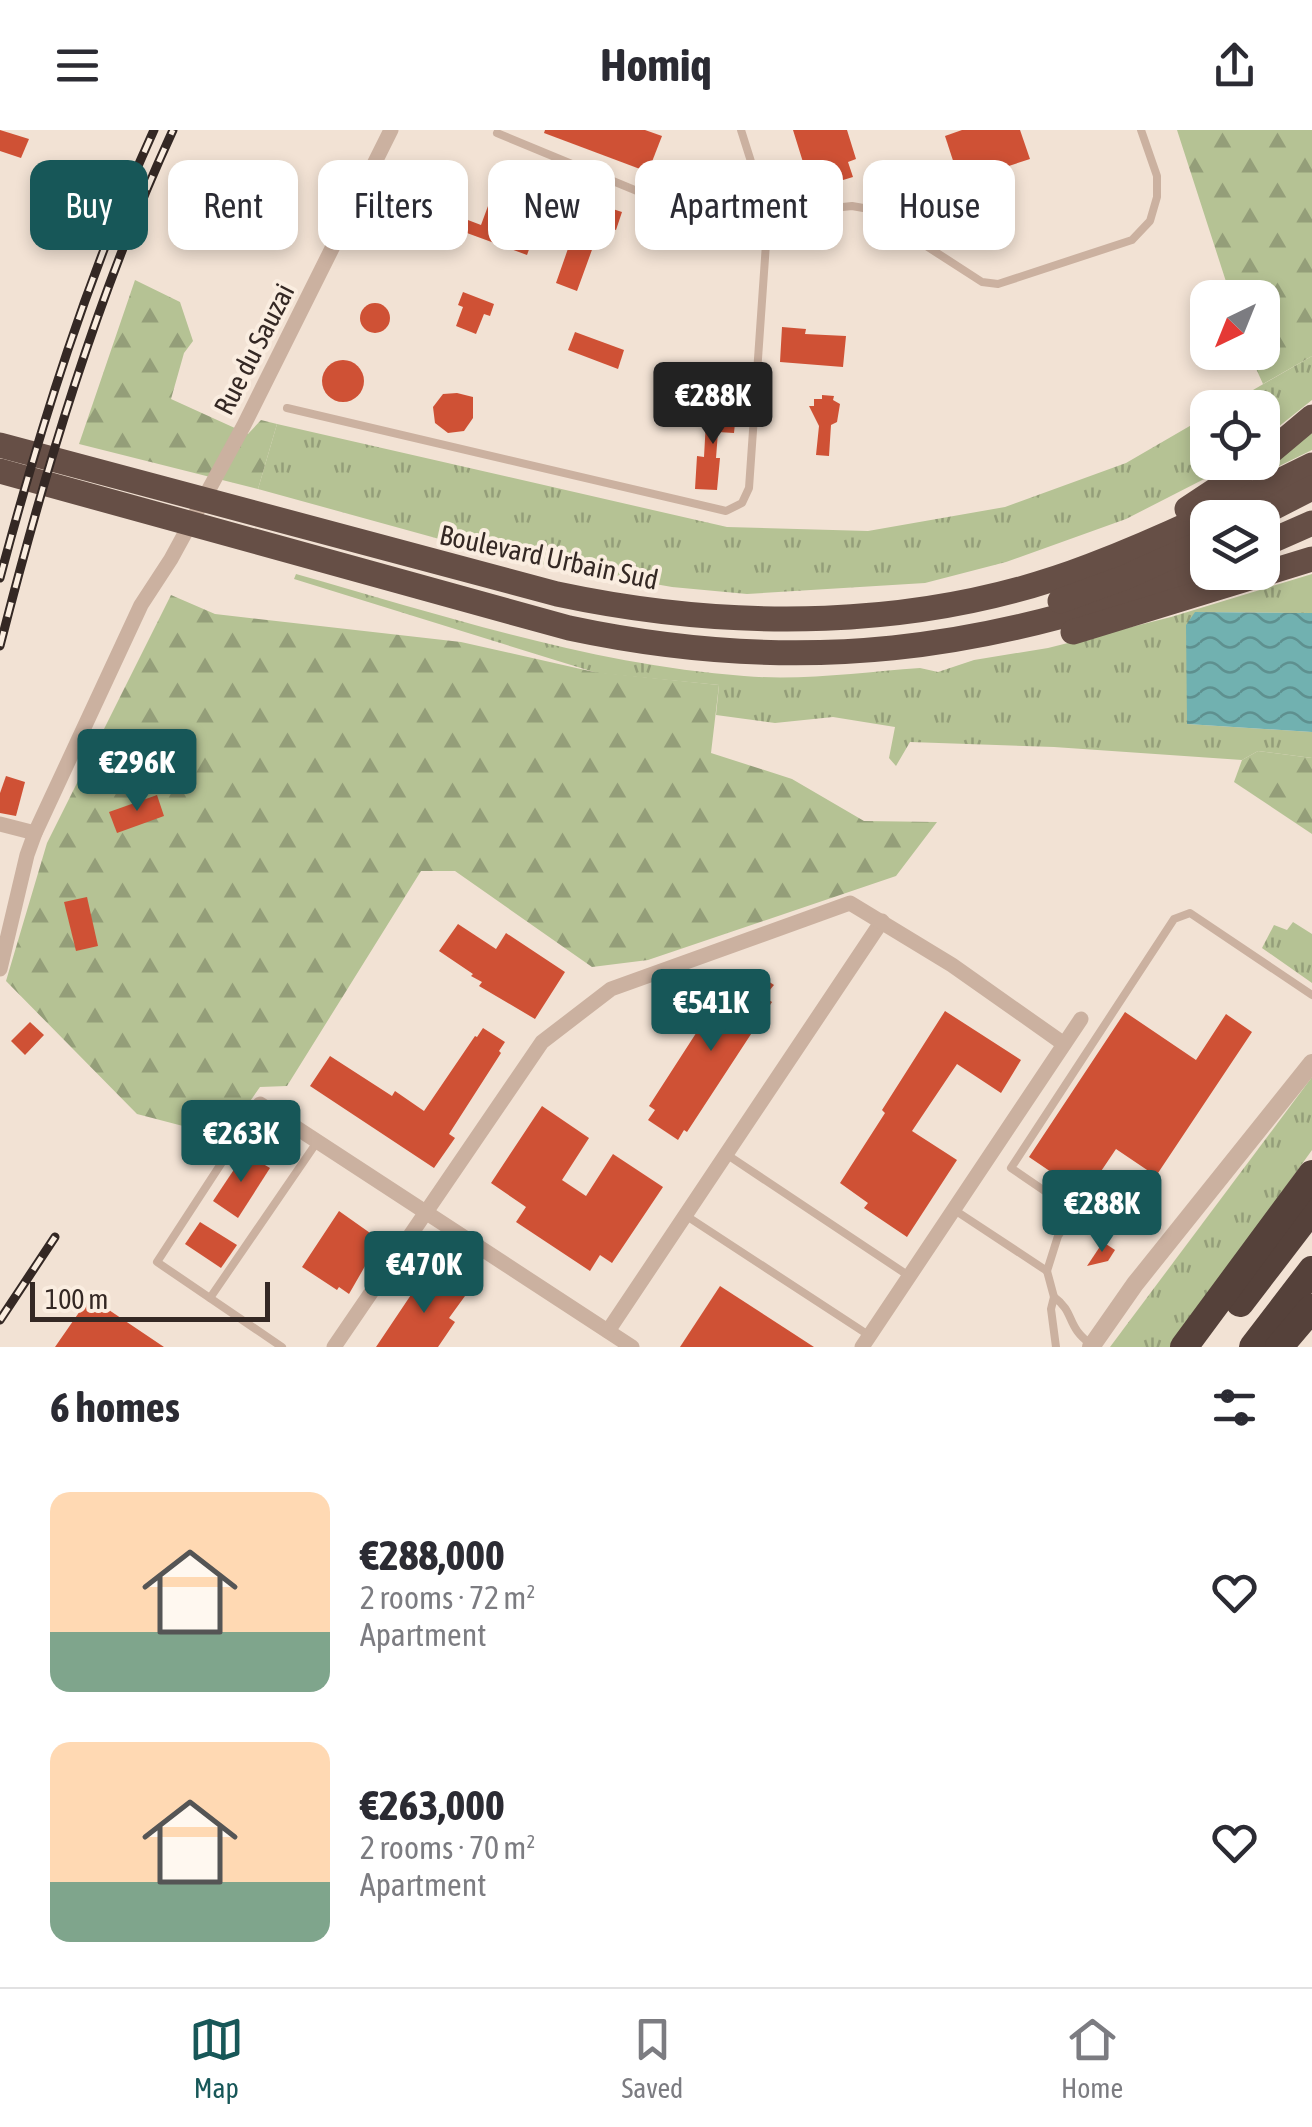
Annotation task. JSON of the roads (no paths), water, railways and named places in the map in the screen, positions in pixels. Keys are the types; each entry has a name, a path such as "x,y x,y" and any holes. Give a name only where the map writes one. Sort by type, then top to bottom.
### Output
{"highway":[{"path":"1280,444 1312,416"},
{"name":"Boulevard Urbain Sud","path":"0,445 456,595"},
{"name":"Boulevard Urbain Sud","path":"0,471 556,594 648,611 798,620 892,613 988,596 1088,567 1193,523 1312,465"},
{"path":"1088,567 1234,480"},
{"path":"1280,504 1312,488"},
{"path":"1280,537 1312,522"},
{"path":"456,595 468,594 570,618 682,636 763,640 856,637 946,628 1045,606 1126,577 1190,548"},
{"path":"456,595 470,612 644,656 735,666 839,667 922,662 1024,644 1116,620 1312,559"},
{"path":"456,595 466,602 646,643 722,652 810,652 912,647 976,638 1119,600 1190,574"},
{"path":"1184,1347 1312,1174"},
{"path":"1206,1347 1312,1209"},
{"path":"1253,1347 1312,1270"},
{"path":"1279,1347 1312,1308"}],"street":[{"name":"Rue du Sauzai","path":"0,969 35,834 136,616 244,426 391,130"},
{"path":"0,824 35,834"},
{"path":"334,1347 542,1042 610,989 850,903 1064,1044"},
{"path":"608,1332 882,921"},
{"path":"866,1341 1081,1020"},
{"path":"1091,1346 1135,1284 1312,1063"},
{"path":"260,1104 632,1347"}],"lane":[{"path":"741,130 751,160"},
{"path":"843,207 870,208 982,282 998,284 1132,240 1150,222 1157,197 1157,176 1142,130"},
{"path":"498,133 635,190"},
{"path":"288,408 726,511 742,504 749,488 766,250"},
{"path":"1056,1347 1051,1309 1054,1297 1047,1270 1058,1236 1074,1211 1011,1168 1174,919 1190,913 1312,995"},
{"path":"260,1104 157,1262 282,1347"},
{"path":"210,1298 316,1142"},
{"path":"726,1154 909,1276"},
{"path":"953,1208 1047,1270"},
{"path":"685,1215 866,1341"},
{"path":"1054,1297 1066,1306 1074,1332 1091,1346"}],"water":[{"path":"1195,612 1312,613 1312,732 1187,724 1186,625"}],"railway":[{"path":"0,578 68,351 154,130"},
{"path":"0,646 75,384 120,255 173,130"},
{"path":"0,1320 55,1237"}]}
